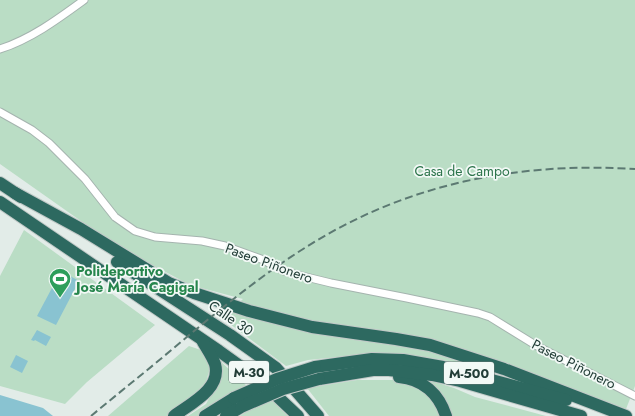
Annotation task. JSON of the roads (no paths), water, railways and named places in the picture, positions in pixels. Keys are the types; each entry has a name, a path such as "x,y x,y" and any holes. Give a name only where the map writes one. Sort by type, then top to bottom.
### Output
{"highway":[{"name":"M-30","path":"0,183 15,193"},
{"name":"Calle 30","path":"15,193 230,335 276,368 318,416"},
{"path":"15,193 81,229 169,283 194,293 249,311 312,327 396,338 430,345 504,369 626,416"},
{"name":"M-30","path":"0,202 262,382 298,416"},
{"path":"174,416 206,392 210,388 215,376 216,369 214,362 200,338"},
{"name":"M-500","path":"226,416 238,403 276,379 343,362 372,359 402,360 425,363 503,382 619,416"},
{"path":"276,368 314,402 327,416"},
{"name":"M-500","path":"205,416 238,403 323,378 373,370 389,370 432,375 460,381 581,416"},
{"path":"323,378 373,375 412,380 420,383 434,393 446,416"}],"street":[{"path":"0,49 43,29 84,0"},
{"name":"Paseo Piñonero","path":"0,112 22,123 40,135 85,179 115,217 135,231 155,237 202,241 225,246 261,259 284,271 294,274 414,299 490,317 538,346 635,396"}],"water":[{"path":"61,271 79,281 56,325 37,316"},
{"path":"37,330 51,337 46,346 35,340 31,340"},
{"path":"16,355 28,361 22,373 10,367"},
{"path":"0,395 43,408 53,416 0,416"}],"railway":[{"path":"91,416 256,281 316,241 353,221 391,204 430,190 470,180 510,173 551,169 635,169"}],"place":[{"name":"Polideportivo José María Cagigal","path":"60,298"}],"park label":[{"name":"Casa de Campo","path":"462,171"}]}
